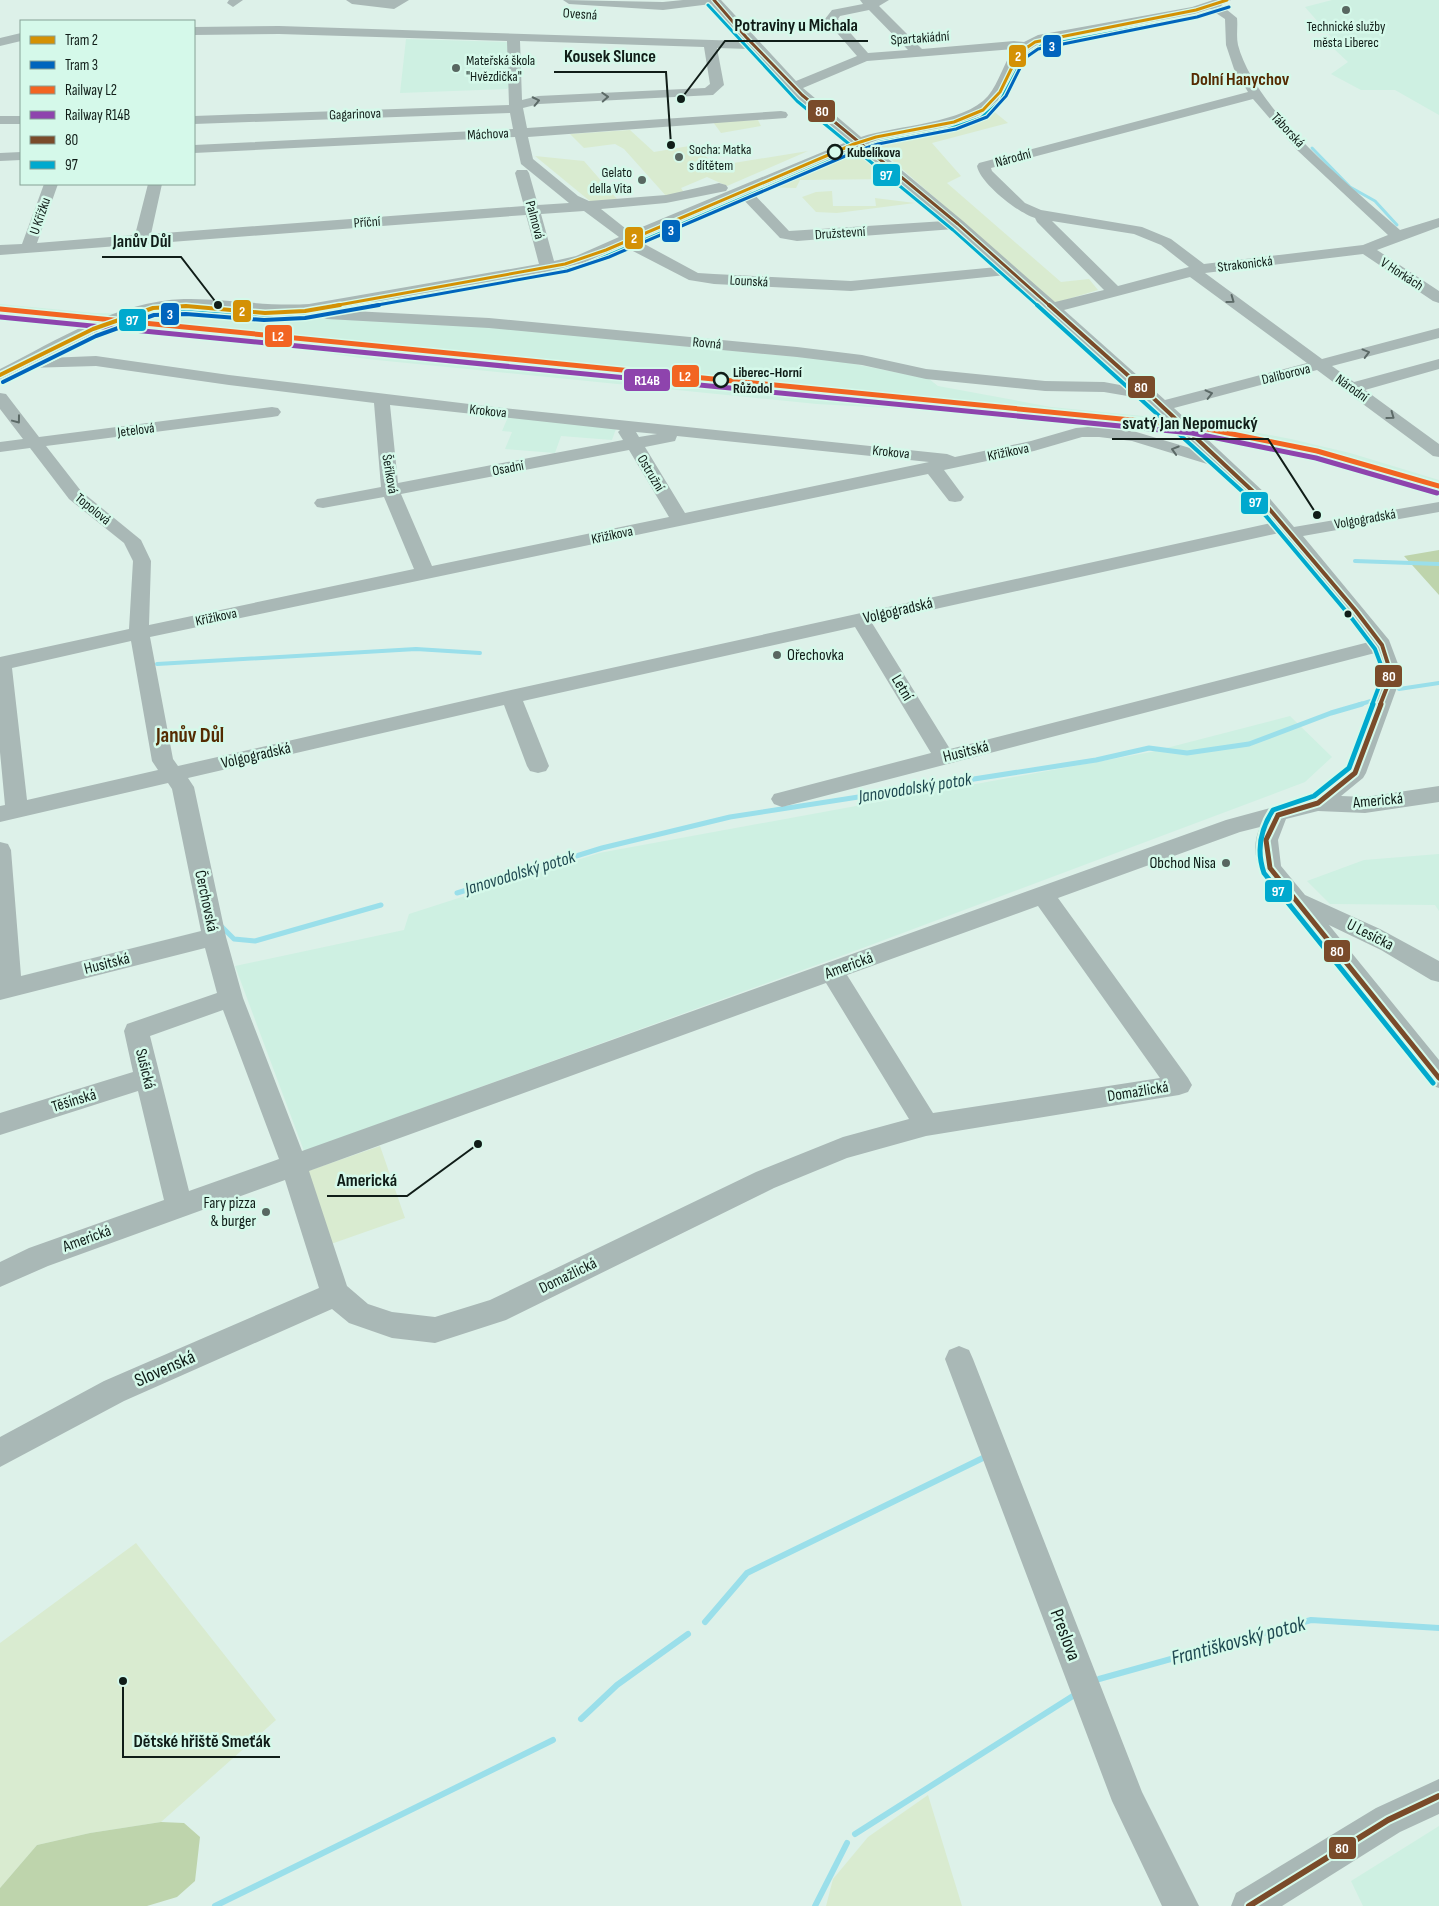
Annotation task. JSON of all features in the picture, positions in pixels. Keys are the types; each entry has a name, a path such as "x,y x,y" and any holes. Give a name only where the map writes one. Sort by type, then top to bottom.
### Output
{"street":[{"path":"352,0 394,6 404,0"},
{"path":"569,0 640,9 714,0 794,87 958,224 1159,404 1260,498 1356,611 1382,645 1388,664 1388,682 1355,773 1318,802 1278,815 1267,833 1265,846 1270,868 1439,1078"},
{"name":"Spartakiádní","path":"794,87 865,57 1014,45 1024,46 1055,36 1212,5 1225,0"},
{"path":"865,57 831,19 836,13 873,2 918,52"},
{"name":"Táborská","path":"1212,5 1231,18 1232,44 1240,68 1257,94 1281,124 1344,190 1398,236"},
{"name":"Ovesná","path":"534,38 541,27 631,32"},
{"path":"195,31 279,30 754,45"},
{"path":"0,42 20,37"},
{"path":"512,37 516,108"},
{"name":"Gagarinova","path":"195,120 516,108 538,100 708,92 717,85 710,44"},
{"path":"0,375 124,314 155,306 184,304 280,311 309,309 548,267 581,259 741,190 801,172 843,153 859,142 879,135 944,123 978,111 994,98 1014,57 1024,46"},
{"name":"Národní","path":"1257,94 984,166 985,172 1020,206 1037,214 1138,230 1166,242 1196,270 1321,366 1439,452"},
{"name":"Palmová","path":"516,108 532,210 548,267"},
{"name":"Máchova","path":"195,149 520,133 781,115"},
{"path":"0,120 20,120"},
{"path":"0,157 20,156"},
{"name":"Lounská","path":"524,167 573,200 587,206 629,239 634,246 676,270 694,277 851,286 1008,270"},
{"name":"U Křížku","path":"28,248 51,185"},
{"path":"142,240 155,185"},
{"name":"Příční","path":"0,250 587,206 666,199 719,187 741,190"},
{"name":"Družstevní","path":"741,190 785,234 797,236 958,224"},
{"path":"1042,218 1114,291"},
{"name":"Strakonická","path":"1051,308 1196,270 1366,249 1439,222"},
{"path":"1416,230 1439,237"},
{"name":"V Horkách","path":"1366,249 1439,298"},
{"name":"Rovná","path":"309,309 333,316 489,323 797,352 862,360 926,374 1045,386 1104,387 1159,404"},
{"name":"Daliborova","path":"1159,404 1321,366 1439,333"},
{"name":"Krokova","path":"27,362 96,361 384,399 944,457 956,463"},
{"path":"0,364 27,362"},
{"path":"1352,388 1439,364"},
{"path":"1104,387 1121,370"},
{"name":"Topolová","path":"0,398 75,495 132,540 142,561 139,633"},
{"name":"Šeříková","path":"384,399 381,405 390,490 426,574"},
{"name":"Jetelová","path":"0,447 272,412"},
{"name":"Ostružní","path":"622,425 680,520"},
{"name":"Osadní","path":"323,503 692,432"},
{"name":"Křižíkova","path":"0,664 139,633 934,468 1034,446 1081,432 1105,432 1133,436 1222,464"},
{"path":"934,468 955,497"},
{"name":"Volgogradská","path":"8,812 860,619 1287,530 1439,507"},
{"name":"Letní","path":"860,619 944,757"},
{"name":"Čerchovská","path":"139,633 163,761 183,787 214,938 231,998 294,1165"},
{"name":"Husitská","path":"782,799 1382,645"},
{"path":"0,664 8,812"},
{"path":"511,697 538,766"},
{"name":"Americká","path":"1318,802 1365,805 1439,794"},
{"name":"Americká","path":"0,1276 39,1257 179,1206 1234,826 1278,815"},
{"path":"0,850 5,989"},
{"name":"Domažlická","path":"335,1294 359,1314 392,1325 435,1330 496,1312 765,1180 843,1148 926,1125 1179,1085 1043,895"},
{"name":"U Lesíčka","path":"1298,902 1349,923 1420,960 1439,973"},
{"name":"Husitská","path":"5,989 214,938"},
{"path":"832,972 926,1125"},
{"name":"Sušická","path":"179,1206 136,1031 231,998"},
{"name":"Těšínská","path":"0,1124 147,1078"},
{"path":"294,1165 335,1294"},
{"name":"Slovenská","path":"0,1453 114,1391 335,1294"},
{"name":"Preslova","path":"959,1359 1129,1801 1182,1906"},
{"path":"1249,1906 1388,1820 1439,1796"}],"shaded area":[{"name":"Technické služby města Liberec","path":"1332,0 1439,0 1439,115 1395,90 1361,90 1331,74 1348,62 1332,47 1333,39 1305,7"},
{"name":"Mateřská škola \"Hvězdička\"","path":"406,39 509,42 511,86 507,89 400,93"},
{"path":"992,110 1008,123 932,143 961,176 947,183 1061,282 1089,279 1098,290 1055,303 877,147 877,143 887,139 967,122"},
{"path":"758,120 761,126 721,133 713,122"},
{"path":"630,130 654,152 695,145 715,166 808,151 727,186 707,177 681,188 685,194 667,197 624,149 615,144 584,148 570,134"},
{"path":"856,154 864,156 890,179 800,180 796,188 763,187"},
{"path":"535,156 584,161 617,199 591,202"},
{"path":"832,191 833,206 876,206 875,198 915,203 837,213 816,212 802,197 816,192"},
{"path":"0,304 94,313 292,317 482,326 839,361 929,379 938,386 1051,407 1194,421 1291,439 1350,453 1439,480 1439,492 1345,462 1288,449 1193,432 1050,417 817,404 367,359 183,332 0,314"},
{"path":"508,417 617,426 612,440 561,436 555,453 505,449 512,432 502,431"},
{"path":"1439,550 1439,595 1404,556"},
{"path":"1290,716 1332,757 1305,782 844,955 304,1151 235,966 404,930 409,914 599,853 1151,752"},
{"path":"1439,854 1439,911 1435,905 1330,904 1307,881 1364,860"},
{"path":"380,1146 405,1218 331,1244 308,1171"},
{"path":"136,1543 276,1720 161,1822 90,1833 37,1845 0,1888 0,1643"},
{"path":"928,1795 962,1906 826,1906 833,1879 868,1837"},
{"path":"161,1822 184,1823 200,1837 195,1881 177,1897 147,1906 0,1906 0,1888 37,1845 90,1833"},
{"path":"1439,1826 1439,1906 1363,1906 1351,1881"}],"waterway":[{"path":"1312,148 1350,187 1375,201 1397,225"},
{"path":"1355,561 1439,564"},
{"path":"157,664 416,649 480,653"},
{"name":"Janovodolský potok","path":"1399,689 1439,683"},
{"name":"Janovodolský potok","path":"1358,705 1374,700"},
{"name":"Janovodolský potok","path":"457,893 602,848 730,817 1096,760 1149,748 1187,753 1249,744 1331,713 1362,704"},
{"name":"Janovodolský potok","path":"222,927 234,939 255,941 381,905"},
{"path":"705,1622 747,1573 987,1456"},
{"name":"Františkovský potok","path":"1099,1679 1311,1620 1439,1628"},
{"path":"581,1719 617,1685 688,1634"},
{"name":"Františkovský potok","path":"855,1834 1076,1694"},
{"path":"215,1906 553,1740"},
{"name":"Františkovský potok","path":"815,1906 847,1843"}],"tram line":[{"name":"2","path":"0,375 93,329 153,308 186,306 265,313 305,311 565,264 606,250 854,144 876,137 954,122 983,110 1000,92 1019,53 1035,42 1196,10 1227,0"},
{"name":"3","path":"3,382 96,336 154,315 186,314 264,320 305,318 567,271 609,257 857,151 878,144 956,129 987,117 1006,96 1025,58 1038,49 1197,17 1229,7"}],"rail line":[{"name":"L2","path":"0,309 1193,426 1317,451 1439,486"},
{"name":"R14B","path":"0,317 1192,433 1316,458 1377,474 1437,493"}],"transit line":[{"name":"80","path":"714,0 746,37 802,95 958,224 1150,395 1260,498 1356,611 1382,645 1388,664 1389,682 1355,773 1318,803 1278,815"},
{"name":"97","path":"708,5 797,101 953,230 1145,401 1255,503 1350,616 1375,649 1381,665 1381,681 1349,768 1314,796 1273,810 1264,825 1260,840 1261,864 1264,873 1433,1083"},
{"name":"97","path":"3,382 127,321 156,314 184,312 279,318 310,316 549,274 583,266 839,157 881,142 946,130 981,118 1000,102 1024,57 1041,46 1195,17 1227,7"},
{"name":"80","path":"1278,815 1266,840 1270,868 1439,1078"},
{"name":"80","path":"1249,1906 1388,1820 1439,1796"}],"place":[{"name":"Technické služby města Liberec","path":"1346,10"},
{"name":"Mateřská škola \"Hvězdička\"","path":"456,68"},
{"name":"Potraviny u Michala","path":"681,99"},
{"name":"Kousek Slunce","path":"671,145"},
{"name":"Kubelíkova","path":"835,152"},
{"name":"Socha: Matka s dítětem","path":"679,157"},
{"name":"Gelato della Vita","path":"642,180"},
{"name":"Janův Důl","path":"218,305"},
{"name":"Liberec-Horní Růžodol","path":"721,380"},
{"name":"svatý Jan Nepomucký","path":"1317,515"},
{"name":"Ořechovka","path":"777,655"},
{"name":"Obchod Nisa","path":"1226,863"},
{"name":"Americká","path":"478,1144"},
{"name":"Fary pizza & burger","path":"266,1212"},
{"name":"Dětské hřiště Smeťák","path":"123,1681"}],"district":[{"name":"Dolní Hanychov","path":"1240,79"},
{"name":"Janův Důl","path":"190,735"}]}
